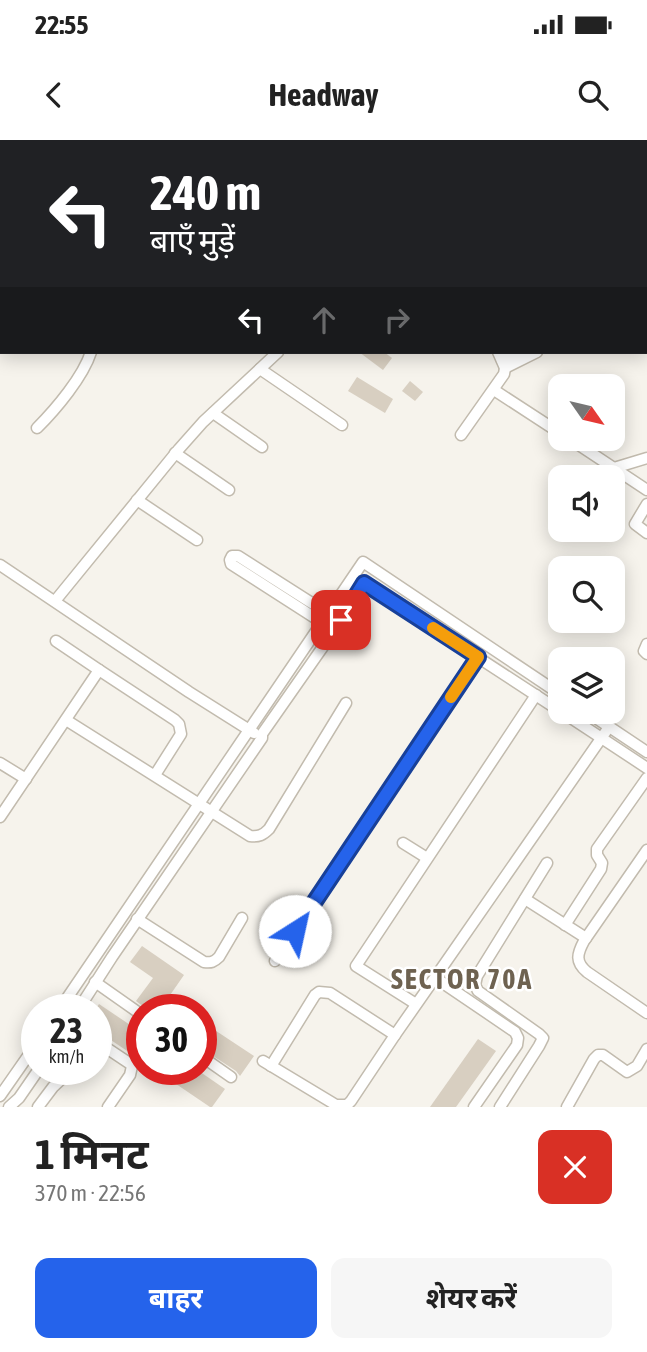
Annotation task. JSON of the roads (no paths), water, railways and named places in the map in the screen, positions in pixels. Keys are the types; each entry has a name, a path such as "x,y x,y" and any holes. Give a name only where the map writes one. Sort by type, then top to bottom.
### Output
{"street":[{"path":"37,428 59,404 84,368 90,354"},
{"path":"55,601 175,453 276,354"},
{"path":"461,435 504,374 502,360 528,354"},
{"path":"260,369 342,425"},
{"path":"494,390 548,425"},
{"path":"213,414 262,447"},
{"path":"590,452 610,465"},
{"path":"175,453 229,490"},
{"path":"624,465 647,458"},
{"path":"625,475 647,490"},
{"path":"137,500 197,540"},
{"path":"647,504 635,524 647,533"},
{"path":"325,618 238,556 232,556 232,564 337,625"},
{"path":"70,994 363,562 548,686"},
{"path":"0,565 262,738"},
{"path":"88,994 364,583 548,703"},
{"path":"57,641 179,724 181,734 155,775"},
{"path":"647,644 644,651 647,654"},
{"path":"275,961 478,657"},
{"path":"0,817 99,670"},
{"path":"416,1004 356,966 536,695"},
{"path":"66,720 250,836 261,836 346,703"},
{"path":"579,724 647,768"},
{"path":"605,724 647,752"},
{"path":"395,1035 330,993 319,992 267,1063 336,1105 346,1105 351,1101 609,727"},
{"path":"0,763 26,779"},
{"path":"565,925 601,869 602,863 597,849 647,778"},
{"path":"403,844 427,858"},
{"path":"647,850 578,952 580,967 647,1013"},
{"path":"500,1107 542,1038 478,991 475,985 477,976 547,863"},
{"path":"525,899 586,938"},
{"path":"138,919 204,962 210,963 219,957 242,918"},
{"path":"432,982 440,981 514,1032 518,1038 517,1045 474,1107"},
{"path":"95,982 126,1004"},
{"path":"567,1107 598,1055 603,1055 627,1072 637,1066 647,1049"},
{"path":"108,1107 130,1075 132,1066 112,1051"},
{"path":"19,1098 2,1090 21,1064"},
{"path":"217,1067 231,1077"},
{"path":"9,1107 28,1085"},
{"path":"38,1107 55,1085"}],"district":[{"name":"SECTOR 70A","path":"462,979"}]}
